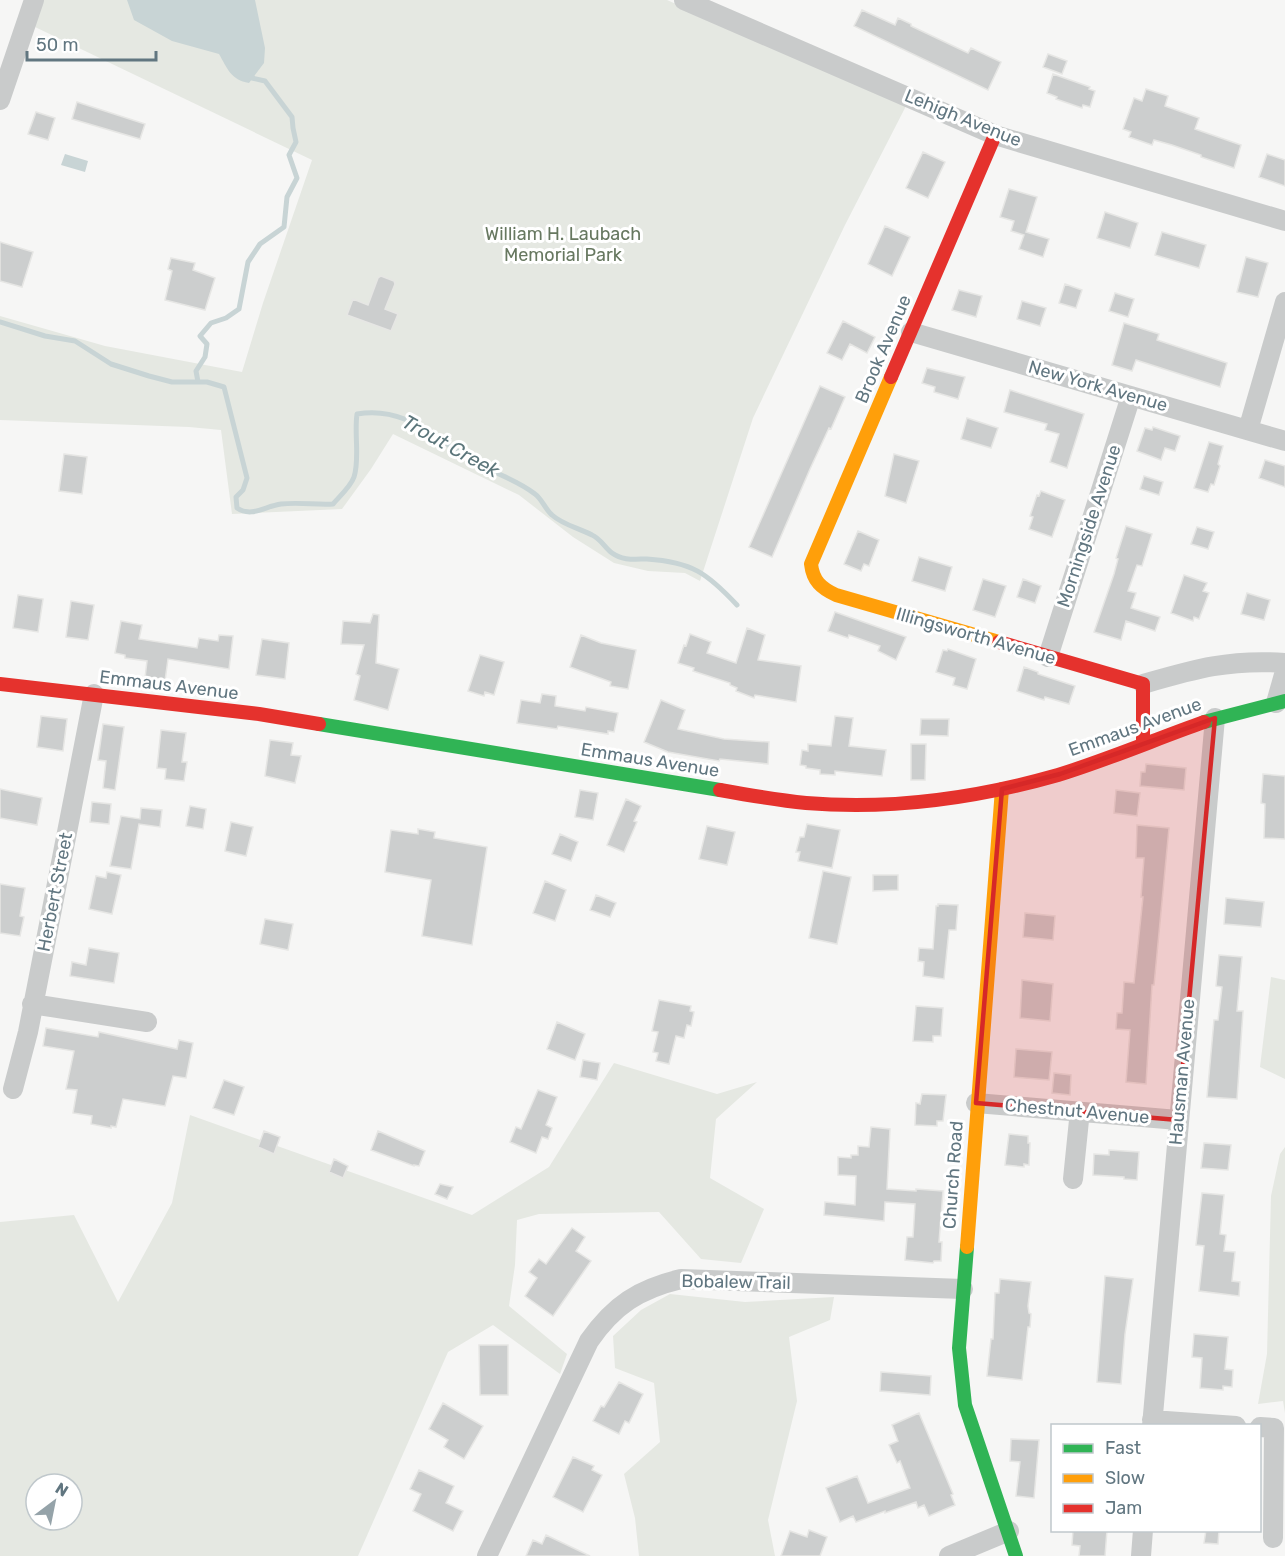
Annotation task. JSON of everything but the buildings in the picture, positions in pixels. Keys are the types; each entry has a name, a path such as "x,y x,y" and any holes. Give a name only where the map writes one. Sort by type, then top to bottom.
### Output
{"street":[{"path":"0,100 6,60 33,0"},
{"name":"Lehigh Avenue","path":"684,0 996,135 1285,221"},
{"name":"Brook Avenue","path":"813,580 811,564 996,135"},
{"path":"1248,430 1285,302"},
{"name":"New York Avenue","path":"910,332 1285,441"},
{"name":"Morningside Avenue","path":"1048,657 1131,396"},
{"name":"Illingsworth Avenue","path":"813,580 836,595 1143,684"},
{"path":"1143,743 1143,684 1223,663 1257,661 1285,663"},
{"path":"1280,702 1285,671"},
{"name":"Emmaus Avenue","path":"0,684 259,714 806,803 866,804 925,801 1002,789 1060,774 1215,718 1280,702"},
{"name":"Herbert Street","path":"13,1089 28,1032 94,694"},
{"name":"Hausman Avenue","path":"1152,1423 1215,718"},
{"name":"Church Road","path":"1002,789 976,1103 959,1348 965,1405 1016,1556"},
{"path":"32,1004 147,1022"},
{"name":"Chestnut Avenue","path":"976,1103 1178,1120"},
{"path":"1074,1179 1079,1120 1083,1112"},
{"name":"Bobalew Trail","path":"487,1556 589,1341 602,1322 619,1306 638,1294 681,1279 963,1289"},
{"path":"1152,1423 1194,1424"},
{"path":"1267,1428 1273,1538"},
{"path":"949,1556 1009,1531"},
{"path":"1141,1556 1143,1532"}],"highlighted area":[{"path":"1215,718 1178,1120 976,1103 1002,789 1060,774"}],"green space":[{"name":"William H. Laubach Memorial Park","path":"43,0 667,0 906,106 845,225 753,418 700,581 685,573 648,571 614,563 573,537 519,495 393,434 342,509 232,514 221,430 0,420 0,316 105,346 242,372 312,160 35,27"},
{"path":"1271,977 1285,980 1285,1079 1260,1067"},
{"path":"614,1063 717,1094 757,1082 716,1119 710,1178 764,1209 741,1263 701,1259 659,1212 539,1214 517,1220 515,1265 509,1306 567,1354 560,1374 493,1325 448,1352 358,1556 0,1556 0,1222 74,1215 118,1302 172,1203 190,1115 472,1215 549,1167"},
{"path":"1285,1147 1285,1413 1283,1401 1258,1404 1267,1354 1271,1196 1280,1154"},
{"path":"670,1294 745,1302 834,1297 830,1320 789,1337 797,1401 768,1520 775,1556 639,1556 635,1518 624,1474 660,1442 654,1383 615,1368 613,1336 641,1310"}],"shaded area":[{"path":"127,0 255,0 265,48 264,63 249,83 238,79 230,73 219,54 172,41 134,20"},
{"path":"65,154 88,161 85,172 61,165"}],"waterway":[{"path":"198,382 196,371 205,357 207,344 200,336 211,323 226,318 239,309 248,262 260,244 284,227 287,197 297,178 289,155 296,142 292,117 265,81 252,78"},
{"name":"Trout Creek","path":"0,322 45,336 75,341 111,364 149,376 172,382 207,382 224,387 247,478 243,490 236,497 237,508 243,511 253,512 288,503 333,504 353,480 356,470 357,414 392,415 421,427 479,464 528,489 556,518 595,536 616,556 687,566 707,577 737,605"}],"traffic: fast":[{"path":"1204,722 1285,701"},
{"path":"319,724 720,790"},
{"path":"967,1247 959,1348 965,1405 1016,1556"}],"traffic: slow":[{"path":"891,377 811,564 814,575 822,587 836,595 999,642"},
{"path":"967,1247 1002,789"}],"traffic: jam":[{"path":"891,377 995,135"},
{"path":"999,642 1143,684 1143,743"},
{"path":"0,684 259,714 319,724"},
{"path":"720,790 795,802 837,805 901,803 965,796 1058,775 1204,722"}]}
